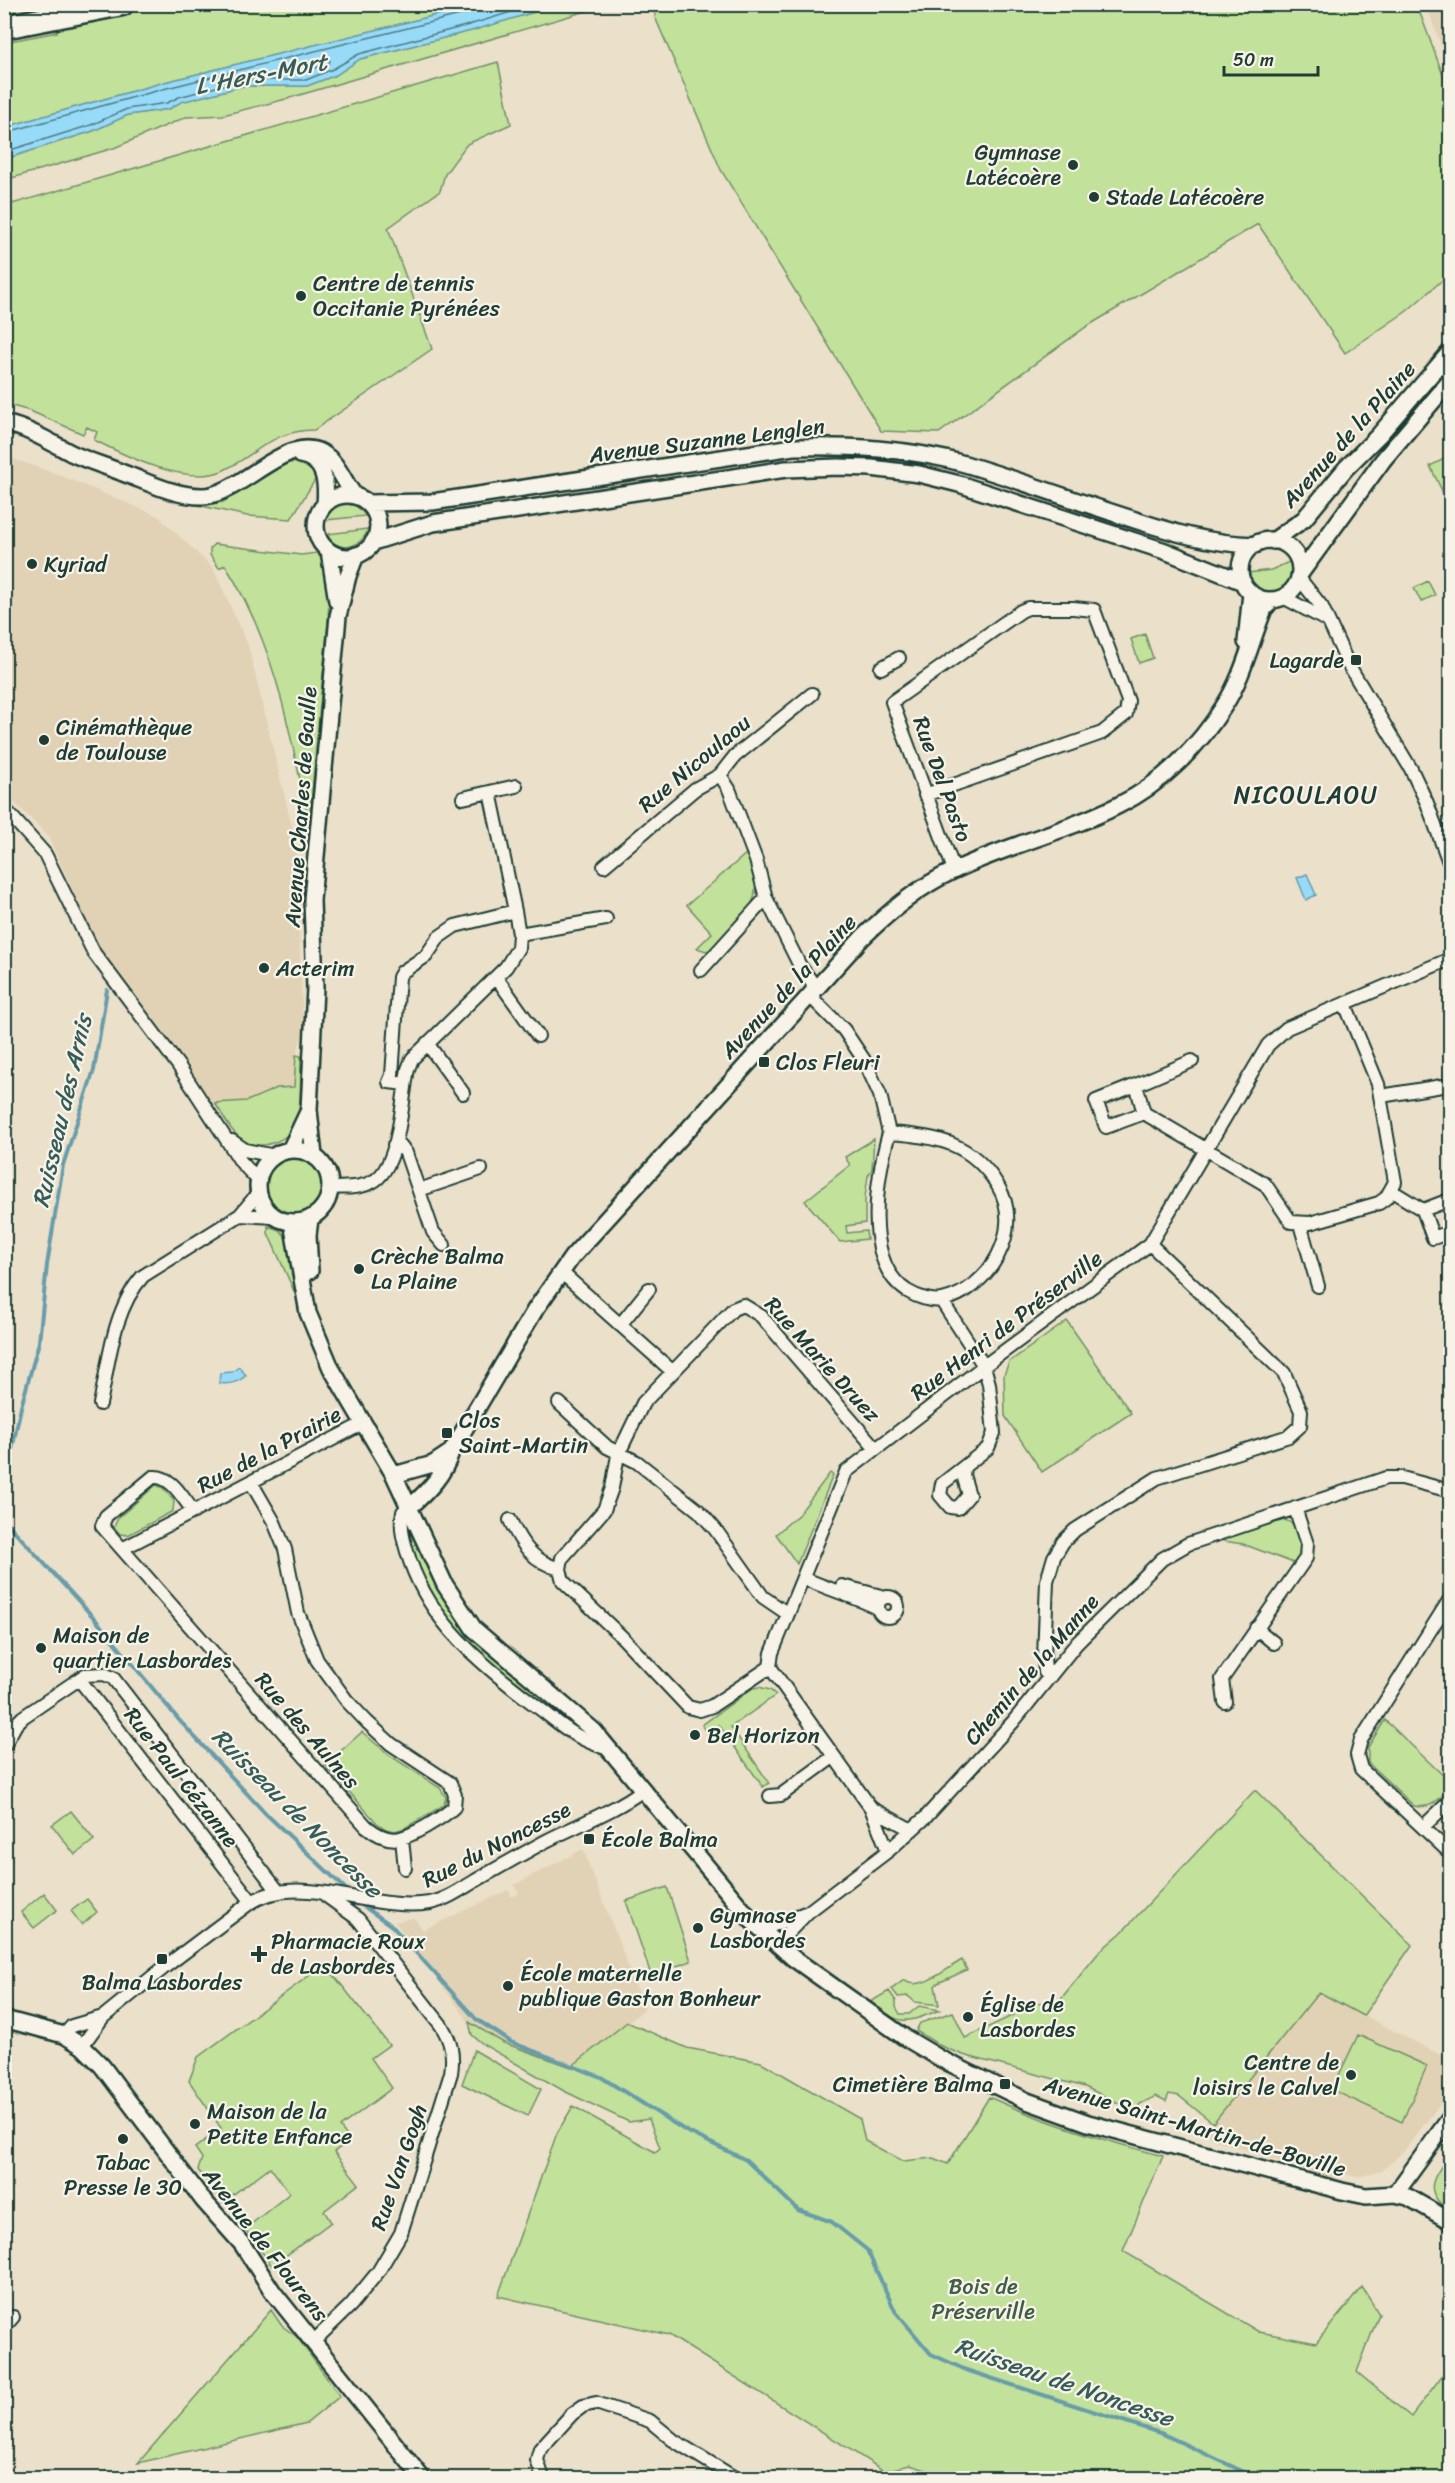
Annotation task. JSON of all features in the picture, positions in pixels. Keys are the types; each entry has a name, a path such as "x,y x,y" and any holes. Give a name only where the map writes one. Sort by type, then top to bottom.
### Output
{"highway":[{"path":"4,27 122,4"}],"street":[{"name":"Avenue de la Plaine","path":"1274,541 1304,519 1346,468 1379,435 1450,352"},
{"name":"Avenue de la Plaine","path":"1299,576 1383,460 1450,381"},
{"path":"4,423 30,431 74,454"},
{"path":"4,432 74,454 176,492 204,496 229,489 282,456 294,450 305,448 318,450 332,460 343,480 362,499 378,521 373,542 356,555 347,557 329,551 320,540 316,528 317,519 325,504 327,486 322,470 317,462 303,455 282,456"},
{"name":"Avenue Suzanne Lenglen","path":"362,499 432,502 793,447 840,446 921,454 962,463 1166,530 1220,543 1255,545"},
{"name":"Avenue Suzanne Lenglen","path":"373,542 433,523 786,469 838,466 919,474 959,484 1165,551 1247,588"},
{"path":"325,504 339,495 362,499"},
{"path":"1326,620 1278,599 1263,599 1247,588 1241,563 1249,550 1255,545 1274,541 1286,545 1295,554 1299,576 1322,607 1348,664 1411,769 1427,803 1450,865"},
{"name":"Avenue Charles de Gaulle","path":"314,1156 309,1110 314,1006 312,900 340,586 329,551"},
{"name":"Avenue Charles de Gaulle","path":"340,586 356,555"},
{"path":"1278,599 1293,589 1299,576"},
{"name":"Avenue de la Plaine","path":"1245,660 1247,588"},
{"name":"Avenue de la Plaine","path":"410,1507 427,1492 447,1465 451,1452 535,1310 561,1272 598,1226 862,938 888,913 954,870 1095,816 1140,793 1170,770 1200,739 1231,695 1264,609 1278,599"},
{"name":"Rue Del Pasto","path":"925,795 1102,733 1126,714 1128,701 1098,615 1094,610 1028,608 892,702 925,795 954,870"},
{"path":"881,668 899,658"},
{"name":"Rue Nicoulaou","path":"604,866 694,789 720,775 735,756 812,694"},
{"path":"720,775 729,789 756,860 766,898 800,966 812,982 815,1001 844,1030 864,1060 880,1095 889,1133 878,1193 879,1232 883,1260 891,1276 903,1288 921,1298 941,1300 962,1292 980,1280 999,1253 1007,1223 1002,1192 982,1164 955,1145 932,1137 889,1133"},
{"path":"463,798 516,786"},
{"path":"330,1188 361,1186 374,1182 387,1168 412,1059 496,977 513,958 518,948 519,934 490,792"},
{"path":"4,808 45,854 94,953 178,1065 259,1186 263,1204 276,1217"},
{"path":"701,970 766,898"},
{"path":"405,1084 389,1082 392,1075 399,977 402,972 426,956 440,938 455,926 515,912"},
{"path":"519,934 606,919"},
{"name":"Rue Henri de Préserville","path":"770,1667 772,1653 846,1472 984,1366 1150,1244 1276,1035 1287,1028 1450,959"},
{"path":"496,977 538,1036"},
{"path":"1136,1085 1144,1113 1265,1184 1291,1222 1310,1223 1379,1203 1392,1191 1395,1172 1381,1096 1345,1004"},
{"path":"427,1043 463,1093"},
{"path":"1144,1113 1106,1127 1096,1101 1192,1061"},
{"path":"1381,1096 1442,1086"},
{"name":"Avenue Charles de Gaulle","path":"290,1150 309,1110"},
{"path":"226,1137 245,1150 275,1156"},
{"path":"394,1144 401,1146 406,1153 433,1232 444,1245"},
{"path":"100,1404 121,1310 135,1285 143,1276 240,1215 259,1186 265,1165 275,1156 290,1150 303,1151 314,1156 327,1171 330,1188 324,1206 310,1218 292,1222 276,1217 240,1215"},
{"path":"419,1190 481,1169"},
{"path":"1392,1191 1423,1210 1433,1238 1450,1232"},
{"path":"1423,1210 1449,1200 1450,1203"},
{"name":"Avenue Saint-Martin-de-Boville","path":"310,1218 308,1260 318,1311 364,1423"},
{"name":"Avenue Saint-Martin-de-Boville","path":"292,1222 308,1313 331,1368 394,1475 446,1585 474,1629 571,1710 610,1749 761,1930 841,1994 904,2037 982,2080 1043,2108 1088,2123 1342,2191 1366,2196 1402,2196"},
{"path":"1299,1224 1318,1286"},
{"path":"1050,1677 1045,1672 1044,1665 1047,1581 1050,1568 1063,1542 1075,1530 1157,1478 1289,1436 1300,1426 1301,1411 1284,1373 1150,1244"},
{"path":"561,1272 672,1371"},
{"path":"620,1324 649,1289"},
{"path":"941,1300 984,1366 989,1384 994,1433 988,1448 964,1467"},
{"name":"Rue Marie Druez","path":"560,1569 562,1558 604,1510 612,1488 618,1455 643,1402 733,1309 743,1305 761,1316 876,1449"},
{"path":"559,1402 607,1447 618,1455 637,1462 699,1511 715,1529 763,1597 788,1614"},
{"name":"Rue de la Prairie","path":"194,1512 166,1479 158,1476 148,1479 103,1519 103,1528 122,1549 194,1512 364,1423"},
{"path":"394,1475 433,1464 451,1452"},
{"name":"Chemin de la Manne","path":"777,1944 808,1912 912,1830 974,1765 1077,1642 1162,1559 1174,1551 1386,1478 1401,1478 1450,1491"},
{"path":"251,1482 278,1531 289,1567 300,1620 317,1660 347,1701 367,1722 391,1744 450,1783 454,1795 454,1807 447,1814 402,1839 405,1868"},
{"path":"410,1507 403,1512 402,1531 407,1552 422,1589 438,1615 467,1650 564,1728 584,1741 610,1749"},
{"path":"1226,1702 1222,1679 1306,1558 1307,1544 1295,1508"},
{"path":"510,1520 521,1543 540,1562 560,1569 563,1581 622,1637 688,1707 700,1710 712,1706 770,1667 871,1808 888,1851"},
{"name":"Rue des Aulnes","path":"122,1549 357,1817 381,1837 402,1839"},
{"path":"803,1578 824,1586 839,1585 881,1603"},
{"path":"1450,1599 1361,1740 1357,1755 1361,1769 1450,1853"},
{"path":"1256,1628 1274,1643"},
{"path":"1046,1637 1064,1659"},
{"name":"Rue Paul Cézanne","path":"4,1746 16,1724 23,1717 79,1679 94,1673 113,1678 278,1892"},
{"name":"Rue Paul Cézanne","path":"79,1679 252,1902"},
{"path":"770,1796 781,1795 833,1756"},
{"name":"Rue du Noncesse","path":"278,1892 328,1894 416,1905 440,1900 546,1841 626,1803 643,1790"},
{"path":"1423,1827 1450,1801"},
{"path":"871,1808 912,1830"},
{"path":"82,2046 103,2017 166,1966 252,1902 278,1892"},
{"name":"Rue Van Gogh","path":"313,2342 351,2305 378,2272 401,2233 451,2073 452,2049 441,2025 358,1919 328,1894"},
{"name":"Chemin de la Manne","path":"761,1930 808,1912"},
{"path":"64,2035 72,2026 103,2017"},
{"name":"Avenue de Flourens","path":"4,2019 64,2035 82,2046 102,2066 203,2200 242,2244 273,2292 422,2478"},
{"path":"1402,2196 1450,2118"},
{"path":"1402,2196 1450,2134"},
{"path":"1402,2196 1450,2220"},
{"path":"543,2478 538,2470 537,2460 540,2450 572,2414 583,2406 596,2403 639,2416 735,2478"}],"shaded area":[{"path":"1426,5 1450,5 1450,69"},
{"path":"4,456 55,473 158,516 213,568 248,645 296,843 303,1033 296,1055 294,1087 277,1088 247,1101 210,1104 112,978 48,836 9,797 5,796"},
{"path":"583,1849 645,2009 571,2067 504,2043 469,2022 395,1922 414,1918 423,1930 508,1890 512,1897 519,1893 514,1885"},
{"name":"Centre de loisirs le Calvel","path":"1319,1992 1450,2060 1450,2091 1404,2151 1382,2171 1357,2177 1339,2173 1336,2180 1213,2139 1206,2132"}],"green space":[{"path":"5,5 78,5 5,16"},
{"path":"162,5 477,5 165,82 5,127 5,42 57,32 58,28"},
{"path":"558,5 607,5 286,99 223,115 186,117 114,148 5,180 5,159 93,131 128,115 169,109 180,102 243,86 307,86 336,75 360,59 471,31"},
{"name":"Stade Latécoère","path":"655,5 1417,5 1450,94 1450,280 1447,276 1407,311 1345,353 1258,224 1086,327 939,433 881,431 721,170 655,17"},
{"path":"498,62 511,124 467,144 445,174 440,191 388,228 432,349 314,430 299,431 275,439 234,465 207,475 191,475 156,467 94,440 97,432 87,427 83,434 30,411 5,404 5,206"},
{"path":"1450,456 1450,507 1430,466"},
{"path":"295,462 305,464 318,475 291,519 247,516 188,503 223,502 285,464"},
{"path":"343,503 356,505 366,516 325,520 331,509"},
{"path":"368,529 360,541 349,546 336,544 327,534"},
{"path":"214,544 301,555 317,553 325,568 329,585 328,621 309,824 288,724 269,658 257,626 225,565 219,568 210,555 210,549"},
{"path":"1291,561 1293,572 1291,581 1285,588 1268,593 1252,584 1248,573 1271,570"},
{"path":"1428,581 1435,595 1421,602 1414,588"},
{"path":"1145,634 1153,658 1139,663 1131,639"},
{"path":"747,853 756,884 751,905 712,949 706,951 697,948 712,933 687,905"},
{"path":"296,1055 301,1056 299,1113 293,1128 282,1139 266,1145 243,1140 231,1128 215,1103 247,1101 277,1088 294,1087"},
{"path":"874,1139 872,1169 868,1176 865,1197 865,1223 846,1226 847,1233 866,1231 867,1239 840,1242 805,1201 850,1165 845,1157"},
{"path":"294,1157 305,1159 318,1170 323,1186 321,1197 310,1210 294,1215 283,1213 270,1202 265,1186 267,1175 278,1162"},
{"path":"268,1226 279,1230 288,1238 302,1309 268,1233"},
{"path":"1067,1321 1131,1413 1042,1472 1005,1416 1004,1375 1009,1362"},
{"path":"830,1473 833,1475 797,1564 776,1534 799,1514"},
{"path":"156,1485 163,1488 174,1501 173,1511 128,1535 120,1534 114,1527 118,1518"},
{"path":"1284,1520 1293,1524 1299,1536 1303,1551 1296,1564 1243,1544 1223,1541 1225,1538"},
{"path":"408,1526 412,1527 443,1594 475,1638 500,1663 564,1713 588,1735 582,1737 551,1708 493,1666 462,1637 427,1586 404,1529"},
{"path":"753,1688 770,1690 776,1695 731,1727 769,1783 763,1787 719,1725 708,1733 702,1725"},
{"path":"1385,1720 1450,1782 1450,1788 1434,1803 1420,1807 1414,1806 1368,1763 1368,1747"},
{"path":"362,1732 389,1755 440,1788 446,1797 444,1805 405,1828 395,1831 386,1829 377,1823 325,1765"},
{"path":"1255,1790 1412,1945 1363,2016 1319,1992 1213,2123 1179,2096 1169,2094 1166,2101 1156,2096 1140,2104 1135,2111 1085,2087 963,2055 941,2046 916,2031 920,2023 953,2012 965,2038 1014,2015 1014,2009 1023,2002 1024,2004 1059,2001 1100,1951 1121,1933"},
{"path":"71,1811 94,1840 75,1855 52,1825"},
{"path":"667,1887 691,1961 651,1975 626,1901"},
{"path":"44,1893 57,1910 34,1928 21,1912"},
{"path":"87,1899 97,1912 82,1925 71,1911"},
{"path":"962,1960 967,1970 935,1986 939,2005 915,2002 908,1996 898,1997 892,1989 904,1980 910,1983 925,1981"},
{"path":"325,1964 389,2045 371,2058 392,2088 340,2127 350,2140 334,2152 359,2184 324,2211 331,2222 272,2266 245,2229 290,2193 270,2167 223,2202 198,2170 202,2158 195,2148 221,2128 189,2081 198,2057"},
{"path":"889,1991 896,2001 900,2014 909,2014 919,2006 940,2010 910,2020 897,2019 870,2002"},
{"name":"Bois de Préserville","path":"469,2022 504,2043 571,2067 627,2022 687,2048 761,2062 860,2119 865,2141 903,2161 933,2158 948,2164 989,2097 1074,2130 1163,2156 1123,2251 1259,2332 1316,2343 1362,2287 1379,2314 1357,2372 1411,2417 1450,2365 1450,2478 952,2478 910,2465 884,2471 669,2335 498,2296 557,2133 573,2106 655,2152 660,2148 649,2119 629,2122 564,2091 484,2045 472,2035"},
{"path":"1358,2035 1427,2066 1402,2122 1332,2090"},
{"path":"474,2050 541,2089 528,2116 462,2084"},
{"path":"1450,2154 1450,2211 1435,2197 1433,2184"},
{"path":"271,2310 282,2326 297,2337 340,2396 307,2423 138,2463"}],"water":[{"name":"L'Hers-Mort","path":"477,5 558,5 471,31 360,59 336,75 307,86 243,86 181,102 169,109 128,115 93,131 5,159 5,127 165,82"},
{"path":"1307,874 1316,895 1306,900 1297,878"},
{"path":"239,1367 246,1375 244,1377 227,1384 219,1383 220,1373 232,1372"}],"waterway":[{"name":"Ruisseau des Arnis","path":"4,1487 21,1407 39,1342 47,1265 63,1165 94,1070 107,990"},
{"name":"Ruisseau de Noncesse","path":"4,1524 8,1524 95,1619 179,1720 264,1812 350,1893"},
{"name":"Ruisseau de Noncesse","path":"359,1903 392,1926 476,2019 511,2042 601,2077 686,2131 746,2160 798,2210 832,2222 867,2250 895,2311 931,2354 966,2370 1163,2434 1257,2478"}],"place":[{"name":"Gymnase Latécoère","path":"1073,165"},
{"name":"Stade Latécoère","path":"1094,197"},
{"name":"Centre de tennis Occitanie Pyrénées","path":"301,296"},
{"name":"Kyriad","path":"32,564"},
{"name":"Lagarde","path":"1356,660"},
{"name":"Cinémathèque de Toulouse","path":"44,740"},
{"name":"Acterim","path":"264,968"},
{"name":"Clos Fleuri","path":"764,1062"},
{"name":"Crèche Balma La Plaine","path":"359,1269"},
{"name":"Clos Saint-Martin","path":"447,1433"},
{"name":"Maison de quartier Lasbordes","path":"41,1648"},
{"name":"Bel Horizon","path":"695,1735"},
{"name":"École Balma","path":"589,1839"},
{"name":"Gymnase Lasbordes","path":"698,1928"},
{"name":"Pharmacie Roux de Lasbordes","path":"259,1954"},
{"name":"Balma Lasbordes","path":"162,1959"},
{"name":"École maternelle publique Gaston Bonheur","path":"508,1986"},
{"name":"Église de Lasbordes","path":"968,2017"},
{"name":"Centre de loisirs le Calvel","path":"1351,2075"},
{"name":"Cimetière Balma","path":"1005,2084"},
{"name":"Maison de la Petite Enfance","path":"195,2124"},
{"name":"Tabac Presse le 30","path":"123,2139"}],"district":[{"name":"NICOULAOU","path":"1306,795"}]}
